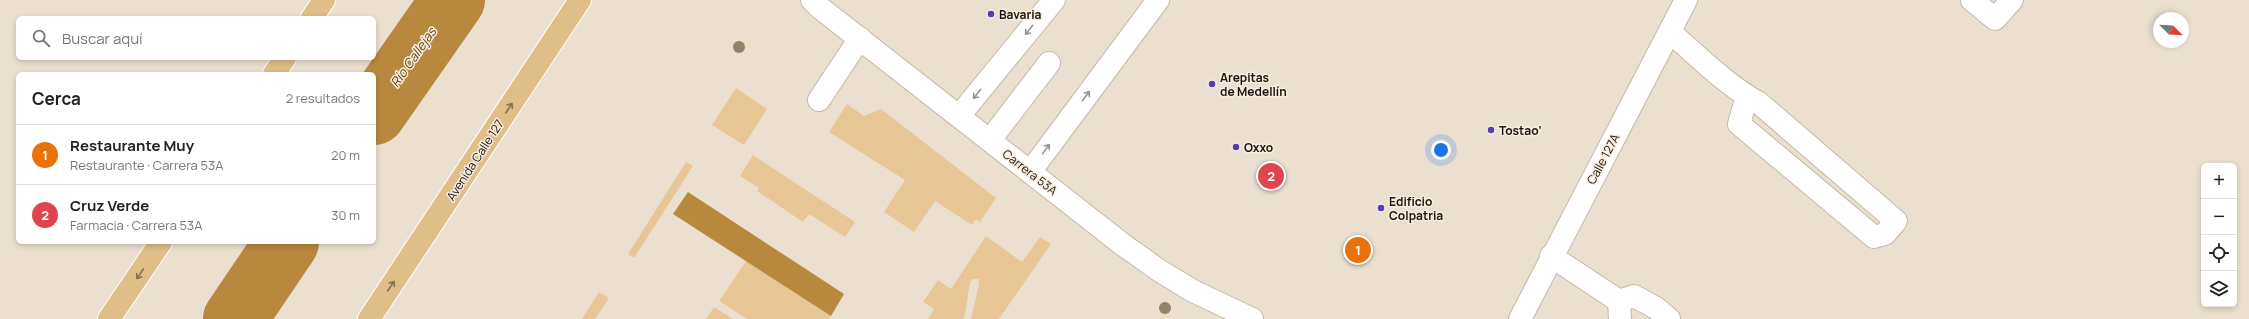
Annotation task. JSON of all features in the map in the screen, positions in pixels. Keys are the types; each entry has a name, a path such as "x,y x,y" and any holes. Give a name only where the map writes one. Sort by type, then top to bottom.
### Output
{"main road":[{"path":"313,16 324,0"},
{"name":"Avenida Calle 127","path":"369,319 580,0"},
{"path":"275,72 284,60"},
{"path":"110,319 160,244"}],"street":[{"path":"959,116 1054,0"},
{"path":"1030,172 1158,0"},
{"name":"Calle 127A","path":"1520,319 1551,256 1686,0"},
{"path":"1972,0 1995,19 2012,0"},
{"name":"Carrera 53A","path":"812,2 1160,271 1182,285 1252,319"},
{"path":"1670,32 1747,96 1759,103 1896,221 1885,234 1874,237 1739,124 1747,96"},
{"path":"819,100 860,38"},
{"path":"990,140 1049,63"},
{"path":"1551,256 1619,310 1634,296 1656,308 1669,319"}],"shaded area":[{"path":"736,88 767,109 744,145 712,125"},
{"path":"847,104 864,116 881,109 996,198 980,222 976,219 972,225 935,201 914,232 884,212 905,180 829,132"},
{"path":"753,155 855,222 845,237 809,214 803,222 757,191 759,188 740,176"},
{"path":"686,162 693,166 634,258 628,254"},
{"path":"688,192 844,294 831,316 673,214"},
{"path":"986,236 1022,262 1040,237 1051,244 999,319 971,319 979,284 979,279 973,279 970,283 964,319 928,319 934,309 923,302 938,280 951,289"},
{"path":"747,260 831,316 829,319 747,319 719,301"},
{"path":"599,292 609,298 595,319 582,319"},
{"path":"714,307 733,319 706,319"}],"waterway":[{"name":"Río Callejas","path":"376,110 453,0"},
{"name":"Río Callejas","path":"235,319 286,244"}],"place":[{"name":"Bavaria","path":"991,14"},
{"name":"Arepitas de Medellín","path":"1212,84"},
{"name":"Tostao’","path":"1491,130"},
{"name":"Oxxo","path":"1236,147"},
{"name":"Cruz Verde","path":"1271,176"},
{"name":"Edificio Colpatria","path":"1381,208"},
{"name":"Restaurante Muy","path":"1358,250"}]}
